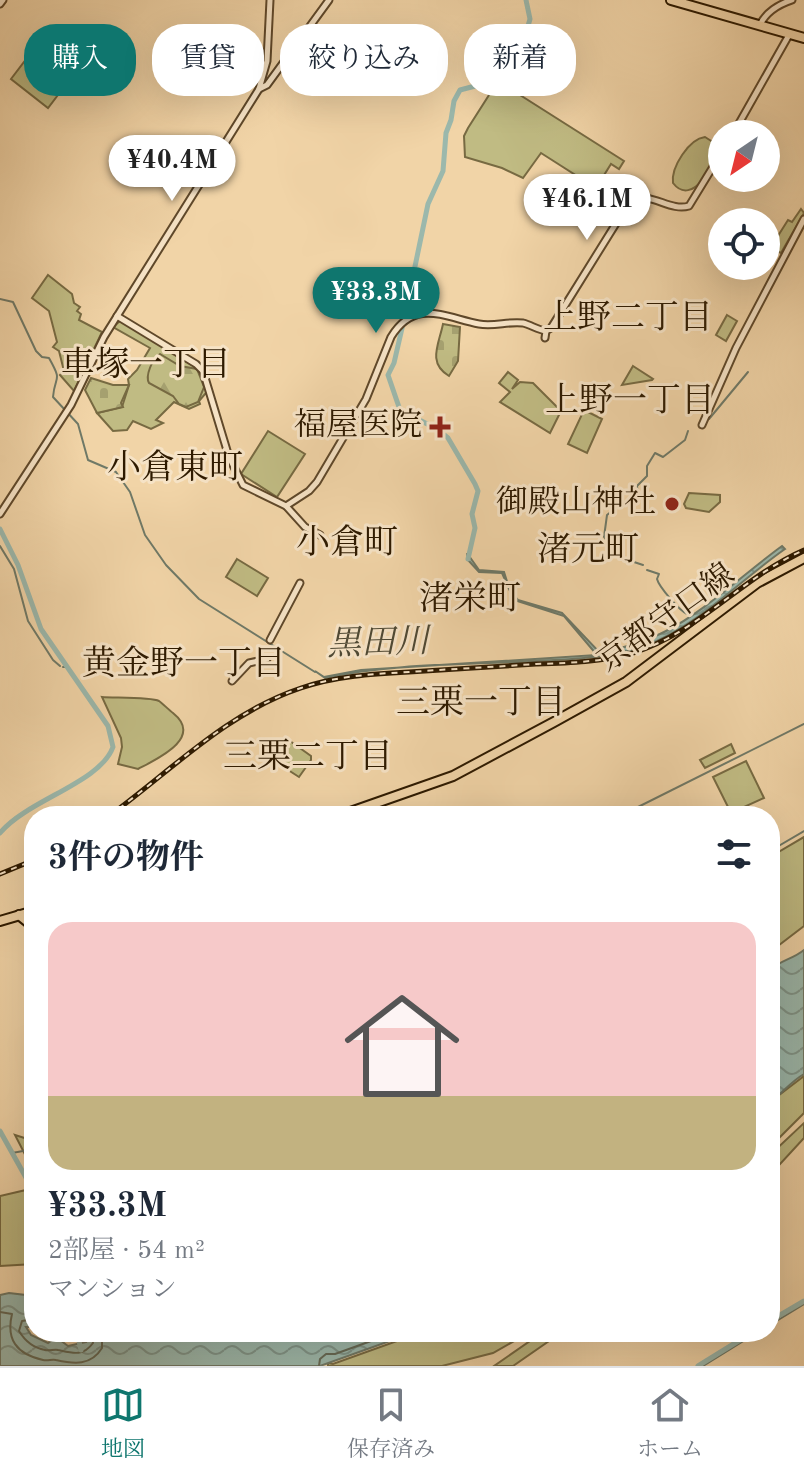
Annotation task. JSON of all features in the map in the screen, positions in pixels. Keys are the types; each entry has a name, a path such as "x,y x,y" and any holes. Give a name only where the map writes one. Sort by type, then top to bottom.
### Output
{"main road":[{"path":"671,0 698,3 804,38"},
{"name":"京都守口線","path":"368,806 453,776 626,682 757,583 804,558"},
{"path":"0,921 24,914"},
{"path":"19,915 24,919"}],"street":[{"path":"264,72 270,0"},
{"path":"264,86 329,0"},
{"path":"760,25 780,4 792,0"},
{"path":"741,120 790,34"},
{"path":"1,513 67,410 117,316 255,96"},
{"path":"286,506 317,482 366,399 391,337 411,316 431,312 481,325 521,323 546,331 551,328 630,201 642,197 677,207 689,206 708,175"},
{"path":"702,425 736,348 804,219"},
{"path":"117,316 203,371 229,457 243,485 286,506 305,527 320,535"},
{"path":"545,338 546,331"},
{"path":"270,640 300,583"},
{"path":"232,681 249,663 267,659"}],"green space":[{"path":"24,62 24,89 11,79"},
{"path":"33,96 57,96 48,108"},
{"path":"488,96 522,96 624,161 619,169 611,164 596,188 541,153 523,178 465,157 464,136"},
{"path":"699,139 708,139 708,172 696,187 680,189 673,183 675,169 687,148"},
{"path":"801,209 804,213 781,253 780,233 788,220 792,222"},
{"path":"48,275 72,294 74,303 80,307 77,311 81,314 79,320 102,332 74,391 60,375 64,371 59,351 53,347 57,342 49,311 32,298"},
{"path":"727,315 737,321 726,341 716,335"},
{"path":"120,321 199,367 211,394 205,394 200,404 189,409 174,402 156,420 163,423 151,429 133,421 127,430 113,431 97,413 122,407 128,379 150,348 113,327"},
{"path":"443,324 460,327 458,361 449,376 442,371 436,359"},
{"path":"160,354 180,366 197,369 204,387 198,402 186,407 149,383 150,368"},
{"path":"633,366 653,379 622,385"},
{"path":"508,372 518,380 512,389 520,382 533,383 561,411 550,433 500,402 510,392 499,383"},
{"path":"91,378 113,385 129,385 121,403 123,407 97,413 85,390"},
{"path":"584,410 602,419 587,453 568,444"},
{"path":"268,431 305,454 277,497 241,474"},
{"path":"689,493 720,495 720,502 709,512 686,508 684,504"},
{"path":"237,559 268,578 257,596 226,577"},
{"path":"102,697 159,701 181,722 181,739 166,753 138,769 118,764 121,738"},
{"path":"290,741 311,756 299,777 279,764 277,759 284,750 284,744"},
{"path":"731,744 735,753 705,768 700,760"},
{"path":"746,761 764,798 746,806 728,806 713,777"},
{"path":"804,837 804,926 780,944 780,851"},
{"path":"804,1076 804,1113 780,1137 780,1094"},
{"path":"804,1123 804,1138 780,1164 780,1146"},
{"path":"15,1135 24,1138 24,1153"},
{"path":"24,1190 24,1265 0,1266 0,1196"},
{"path":"394,1342 512,1342 493,1353 442,1366 328,1366 328,1363 333,1364"},
{"path":"529,1342 548,1342 513,1366 494,1366"}],"water":[{"path":"782,546 785,549 683,627 645,646 578,659 442,665 597,655 564,616 514,600 510,591 518,600 562,613 600,653 658,635 680,623"},
{"path":"467,553 479,570 504,572 510,591 502,573 479,572 468,560"},
{"path":"396,668 325,678 315,671 324,677 361,670"},
{"path":"804,950 804,1074 780,1093 780,963"},
{"path":"0,1295 24,1295 24,1342 63,1342 68,1346 86,1342 387,1342 320,1366 0,1366"}],"waterway":[{"path":"468,559 475,528 472,514 478,491 475,484 448,438 400,410 388,375 394,363 428,204 443,171 446,133 454,101 460,90 479,85 486,64 495,52 526,33 530,19 526,0"},
{"name":"黒田川","path":"0,299 13,302 36,351 42,357 49,358 57,375 53,397 78,424 88,460 116,472 130,492 145,535 166,565 199,599 315,672"},
{"path":"709,419 748,372"},
{"path":"638,495 637,486 647,476 647,466 655,453 663,457 685,440 688,431"},
{"path":"617,507 607,515 604,537 619,557 643,565"},
{"path":"0,529 18,565 41,629 108,726 113,747 106,760 94,771 36,806"},
{"path":"0,546 14,569 28,621 60,666"},
{"path":"647,570 659,574 657,579 662,587 687,614"},
{"path":"640,806 804,724"},
{"path":"0,833 24,813"},
{"path":"780,845 804,831"},
{"path":"0,1131 24,1174"},
{"path":"12,1153 24,1151"},
{"path":"780,1315 804,1301"},
{"path":"780,1319 804,1304"},
{"path":"79,1342 81,1350"},
{"path":"698,1366 737,1342"},
{"path":"703,1366 742,1342"}],"railway":[{"path":"122,806 200,744 248,712 301,688 368,675 585,662 633,653 678,632 760,575 804,550"},
{"path":"0,874 24,864"}],"place":[{"name":"福屋医院","path":"440,427"},
{"name":"御殿山神社","path":"672,504"}],"district":[{"name":"上野二丁目","path":"628,319"},
{"name":"車塚一丁目","path":"146,366"},
{"name":"上野一丁目","path":"630,402"},
{"name":"小倉東町","path":"175,469"},
{"name":"小倉町","path":"347,544"},
{"name":"渚元町","path":"588,551"},
{"name":"渚栄町","path":"470,600"},
{"name":"黄金野一丁目","path":"184,665"},
{"name":"三栗一丁目","path":"481,704"},
{"name":"三栗二丁目","path":"308,758"}]}
